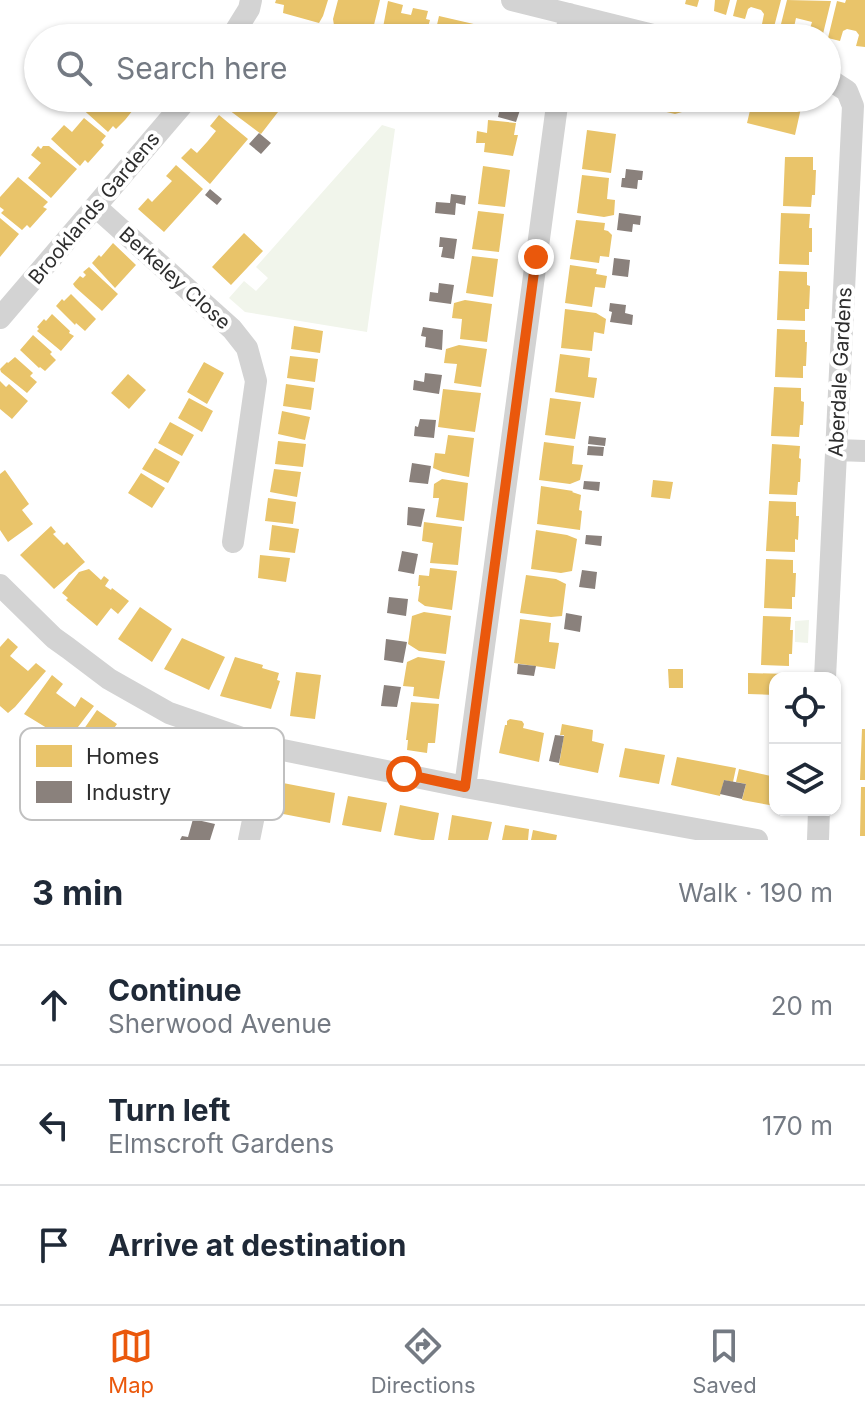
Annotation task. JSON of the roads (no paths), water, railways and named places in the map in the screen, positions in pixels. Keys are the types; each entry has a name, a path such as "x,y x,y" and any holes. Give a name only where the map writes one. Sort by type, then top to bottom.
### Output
{"street":[{"path":"240,24 251,0"},
{"path":"512,0 609,24"},
{"path":"568,24 569,14"},
{"name":"Aberdale Gardens","path":"825,672 853,106 847,91 841,87"},
{"name":"Brooklands Gardens","path":"0,318 176,112"},
{"path":"465,787 556,112"},
{"name":"Berkeley Close","path":"96,207 232,329 247,348 256,381 233,542"},
{"path":"836,450 865,451"},
{"path":"0,585 54,638 109,679 169,713 213,728"},
{"path":"284,750 757,840"},
{"path":"818,840 819,816"},
{"path":"249,840 253,820"}]}
